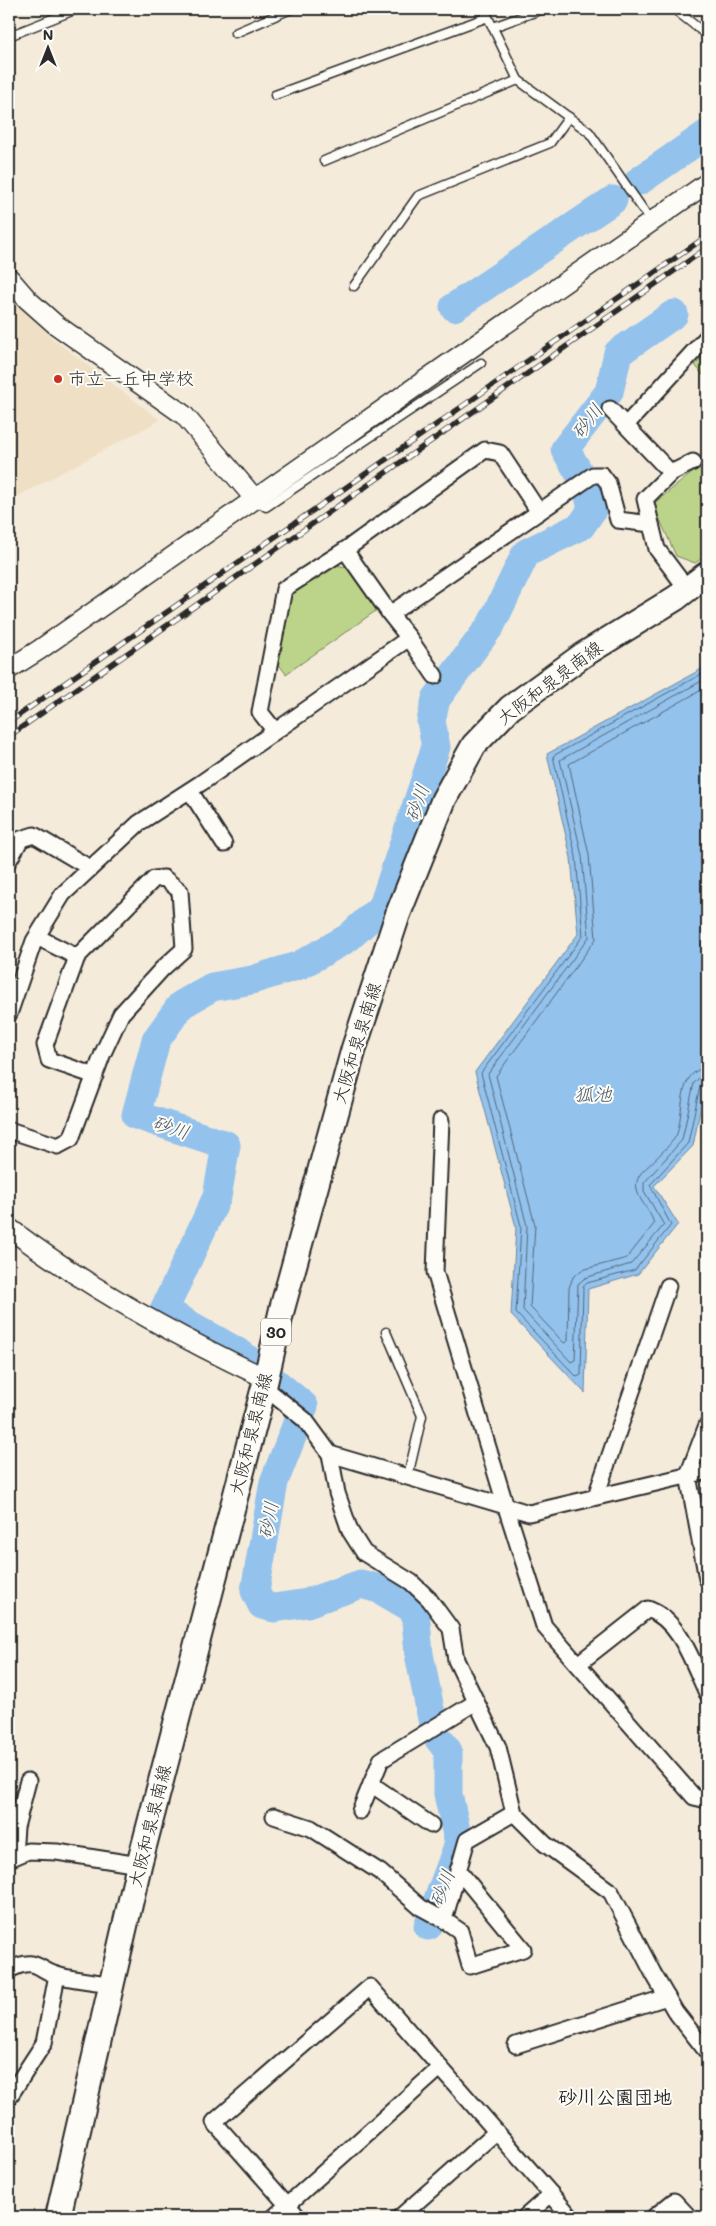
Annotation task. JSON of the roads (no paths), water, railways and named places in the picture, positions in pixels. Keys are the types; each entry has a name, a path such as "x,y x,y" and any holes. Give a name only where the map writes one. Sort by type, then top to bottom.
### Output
{"main road":[{"name":"大阪和泉泉南線","path":"58,2217 139,1865 282,1309 354,1048 398,914 444,799 474,745 510,708 583,655 687,589 707,574"}],"street":[{"path":"9,669 39,650 707,183"},
{"path":"9,278 28,300 55,324 184,415 255,499"},
{"path":"626,425 707,337"},
{"path":"610,409 671,473"},
{"path":"275,732 260,712 284,589 345,550 485,450 500,453 539,512"},
{"path":"687,589 657,549 645,499 671,473 693,462"},
{"path":"390,614 593,475 602,475 608,483 618,520 651,524"},
{"path":"345,550 435,676"},
{"path":"9,1014 37,936 62,894 139,823 275,732 409,638"},
{"path":"190,790 224,844"},
{"path":"9,860 21,839 34,834 90,868"},
{"path":"9,1130 58,1146 71,1139 121,1014 162,968 184,949 180,891 164,878 154,879 77,958 45,1045 49,1060 95,1076"},
{"path":"37,936 77,958"},
{"path":"441,1120 435,1272 544,1626 694,1797 707,1800"},
{"path":"9,1228 146,1318 264,1382 305,1420 330,1454 337,1493 350,1531 364,1553 411,1582 429,1599 451,1628 456,1660 498,1747 514,1813 545,1844 611,1892 667,1997 707,2052"},
{"path":"596,1496 668,1286"},
{"path":"707,1425 688,1475 707,1579"},
{"path":"330,1454 529,1513 707,1471"},
{"path":"578,1664 648,1610 661,1614 674,1628 707,1693"},
{"path":"360,1811 381,1760 476,1702"},
{"path":"11,1858 16,1827 28,1781"},
{"path":"371,1784 431,1825"},
{"path":"444,1920 467,1840 514,1813"},
{"path":"274,1816 311,1828 380,1872 420,1907 460,1931 470,1966 523,1949 458,1870"},
{"path":"11,1858 28,1851 57,1852 139,1865"},
{"path":"9,1970 21,1964 39,1965 57,1975 112,1984"},
{"path":"9,2097 44,2043 57,1975"},
{"path":"298,2217 214,2122 370,1987 571,2217"},
{"path":"516,2045 667,1997"},
{"path":"274,2217 440,2068"},
{"path":"400,2217 496,2132"},
{"path":"525,2217 551,2194"},
{"path":"654,2217 674,2200 689,2217"}],"lane":[{"path":"9,36 76,9"},
{"path":"235,33 292,9"},
{"path":"484,9 518,80 589,132 652,222"},
{"path":"492,27 543,9"},
{"path":"674,9 707,35"},
{"path":"275,95 488,17"},
{"path":"324,161 518,80"},
{"path":"354,286 418,196 550,143 569,117"},
{"path":"255,499 266,507 481,363"},
{"path":"386,1332 422,1416 408,1476"}],"water":[{"name":"狐池","path":"707,666 707,1075 693,1146 654,1186 678,1224 638,1274 588,1289 585,1393 511,1315 516,1227 475,1072 578,934 571,858 547,754"}],"waterway":[{"name":"砂川","path":"639,181 707,134"},
{"name":"砂川","path":"454,307 613,200"},
{"name":"砂川","path":"428,1926 459,1844 448,1794 448,1751 435,1734 419,1654 415,1610 379,1589 361,1584 307,1603 274,1608 262,1605 255,1591 274,1482 304,1406 241,1354 164,1310 217,1197 226,1145 136,1115 156,1040 181,1005 212,987 252,980 300,965 348,938 383,906 436,747 431,721 436,699 491,625 526,553 581,526 592,510 587,486 565,449 609,392 618,353 674,314"}],"railway":[{"path":"9,722 707,236"},
{"path":"9,736 707,248"}],"place":[{"name":"市立一丘中学校","path":"58,379"}],"district":[{"name":"砂川公園団地","path":"615,2097"}]}
